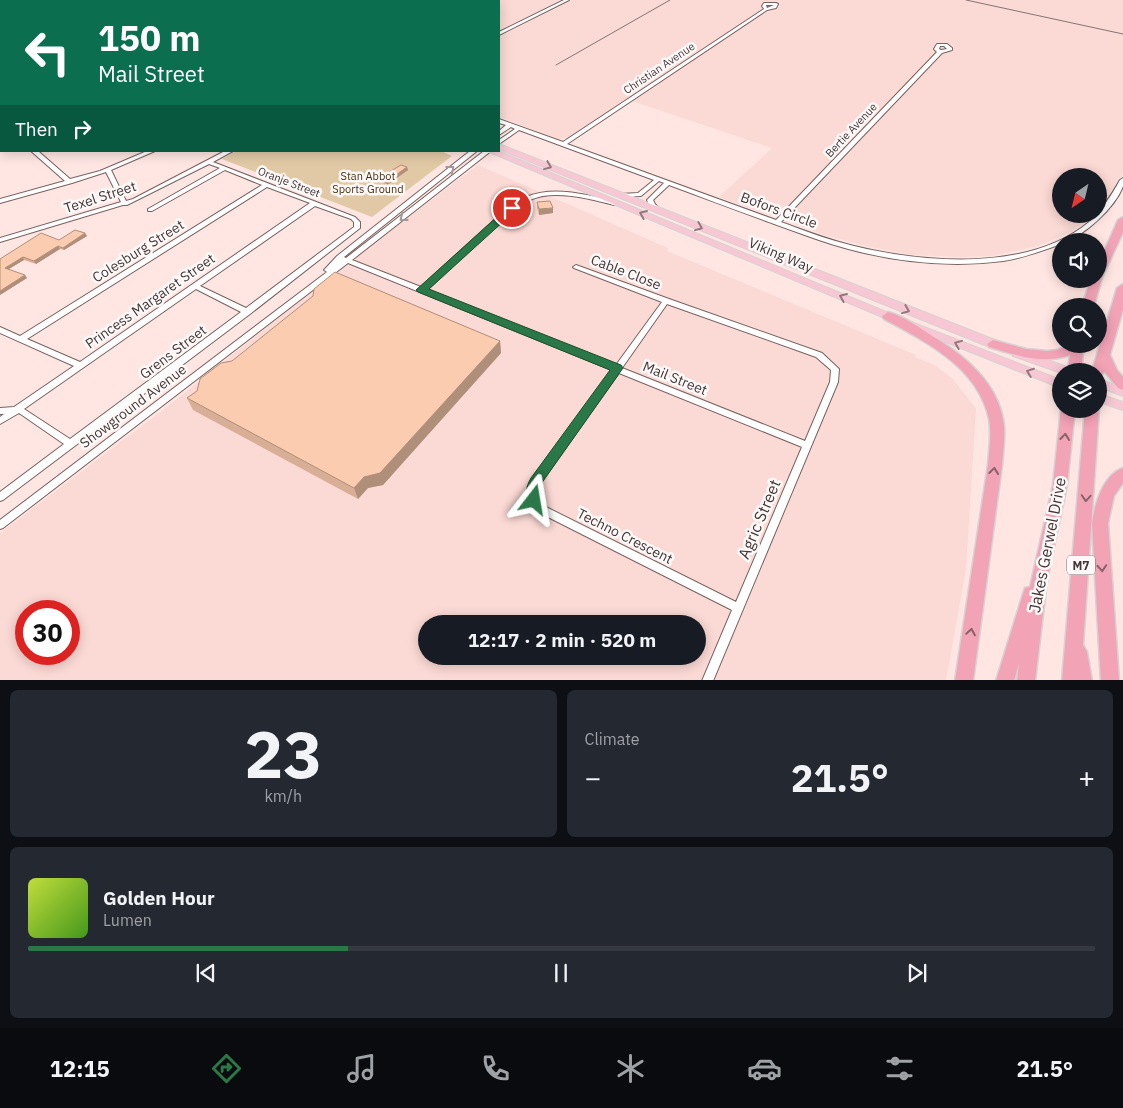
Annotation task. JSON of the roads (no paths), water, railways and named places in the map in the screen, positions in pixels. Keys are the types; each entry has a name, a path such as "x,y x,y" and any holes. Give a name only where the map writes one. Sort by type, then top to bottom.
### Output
{"highway":[{"path":"1107,257 1123,220"},
{"path":"1107,340 1123,288"},
{"path":"888,316 937,344 964,366 987,395 996,416 998,431 995,465 964,680"},
{"path":"994,344 1048,356 1064,353"},
{"path":"1101,363 1103,353"},
{"path":"1103,353 1110,370 1123,385"},
{"name":"Jakes Gerwel Drive","path":"1026,680 1039,580 1060,485 1067,418"},
{"name":"Jakes Gerwel Drive","path":"1071,680 1091,418"},
{"path":"1110,680 1100,523 1105,498 1123,474"},
{"path":"1005,680 1028,600 1039,580"},
{"path":"1075,635 1084,680"}],"main road":[{"name":"Viking Way","path":"500,146 660,212 1052,366"},
{"name":"Viking Way","path":"491,152 888,316 1052,380"},
{"path":"1107,386 1123,392"},
{"path":"1107,401 1123,406"}],"street":[{"path":"500,34 567,0"},
{"name":"Christian Avenue","path":"564,144 766,9"},
{"name":"Bertie Avenue","path":"777,223 940,52"},
{"name":"Bofors Circle","path":"500,121 777,223 852,247 885,254 932,260 974,260 1008,257 1037,251 1052,245"},
{"path":"500,132 510,125"},
{"path":"500,141 519,128"},
{"path":"35,152 70,182"},
{"path":"1,199 70,182 108,170 149,152"},
{"name":"Texel Street","path":"0,240 125,204 154,192 228,152"},
{"name":"Showground Avenue","path":"0,525 282,309 473,152"},
{"name":"Showground Avenue","path":"342,259 361,249 488,152"},
{"name":"Oranje Street","path":"210,162 353,218 358,224"},
{"path":"150,210 225,168"},
{"path":"108,170 125,204"},
{"path":"615,194 637,195 658,179"},
{"name":"Bofors Circle","path":"1077,233 1098,217 1112,202 1123,180"},
{"path":"660,212 652,205 650,200 668,183"},
{"name":"Colesburg Street","path":"21,339 267,184"},
{"path":"422,290 512,208 524,200 536,196 555,194 578,196 619,204"},
{"name":"Princess Margaret Street","path":"0,421 315,203"},
{"name":"Grens Street","path":"0,497 353,232 358,224"},
{"path":"356,264 361,249"},
{"name":"Mail Street","path":"342,259 806,445"},
{"name":"Cable Close","path":"576,267 666,301"},
{"path":"195,286 247,312"},
{"name":"Techno Crescent","path":"666,301 536,482 533,489 535,502 543,510 738,608"},
{"name":"Agric Street","path":"666,301 819,355 835,368 834,382 707,680"},
{"path":"0,330 79,366"},
{"path":"0,411 20,410 71,444"}],"railway":[{"path":"556,65 670,0"},
{"path":"966,0 1123,34"}],"park label":[{"name":"Stan Abbot Sports Ground","path":"368,182"}]}
